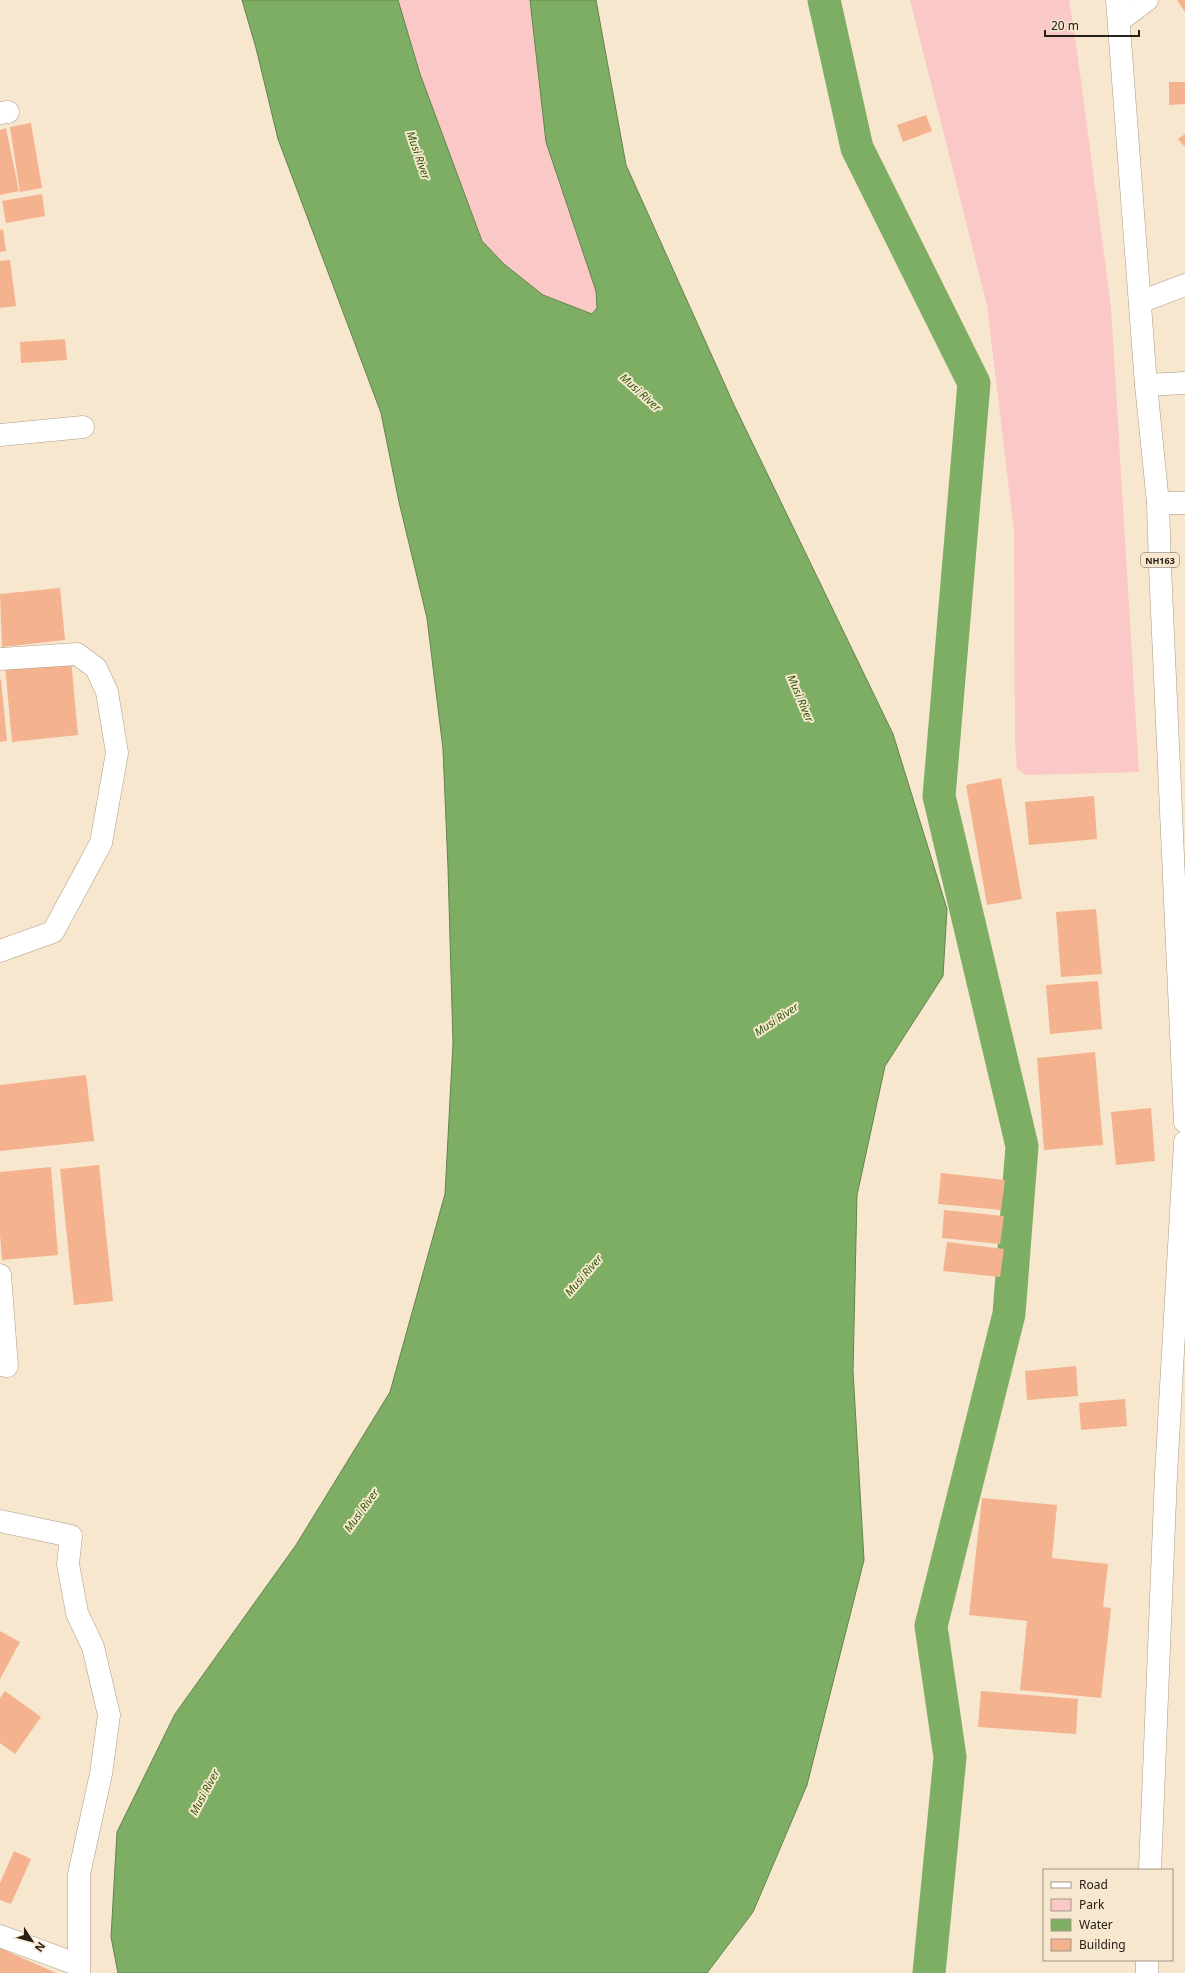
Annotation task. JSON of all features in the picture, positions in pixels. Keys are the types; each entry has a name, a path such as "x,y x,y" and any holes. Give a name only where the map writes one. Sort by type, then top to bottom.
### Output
{"main road":[{"path":"1118,10 1146,0"},
{"name":"NH163","path":"1118,10 1146,385 1158,503 1185,1122"},
{"path":"1140,302 1185,284"},
{"path":"1146,385 1185,383"},
{"path":"0,435 83,427"},
{"path":"1158,503 1185,503"},
{"path":"0,659 77,654 96,668 107,692 116,753 101,843 53,932 0,951"},
{"path":"1150,1869 1166,1475 1178,1377 1185,1142"},
{"path":"0,1275 4,1366"},
{"path":"0,1521 71,1536 68,1564 77,1613 93,1647 109,1715 101,1774 79,1874 79,1969 0,1936"},
{"path":"1146,1973 1147,1961"}],"green space":[{"path":"398,0 530,0 546,142 596,291 597,308 592,314 543,295 504,264 482,241 420,74"},
{"path":"910,0 1069,0 1111,307 1139,772 1026,775 1017,769 1015,742 1014,531 987,305"}],"water":[{"name":"Musi River","path":"242,0 398,0 420,74 482,241 504,264 543,295 592,314 597,308 596,291 546,142 530,0 596,0 626,165 734,405 893,734 947,909 943,976 885,1066 857,1195 853,1371 864,1560 807,1785 753,1912 707,1973 118,1973 111,1937 117,1832 175,1714 296,1545 390,1392 445,1194 453,1043 448,868 443,749 427,618 399,502 381,413 278,139 256,48"}],"building":[{"path":"1177,0 1185,0 1185,12"},
{"path":"1169,82 1185,82 1185,104 1169,105"},
{"path":"926,115 932,131 903,142 897,125"},
{"path":"31,123 42,188 20,192 10,127"},
{"path":"6,128 19,191 0,195 0,130"},
{"path":"1185,134 1185,147 1178,139"},
{"path":"42,194 45,216 6,223 2,201"},
{"path":"3,229 6,251 0,252 0,230"},
{"path":"10,260 16,306 0,308 0,261"},
{"path":"65,339 67,360 21,363 20,342"},
{"path":"60,588 65,640 2,647 0,594"},
{"path":"71,659 78,735 12,742 5,666"},
{"path":"1,679 7,741 0,742 0,680"},
{"path":"1001,778 1022,899 987,905 966,785"},
{"path":"1094,796 1097,839 1029,845 1025,802"},
{"path":"1096,909 1102,974 1061,977 1056,912"},
{"path":"1098,981 1102,1029 1050,1034 1046,985"},
{"path":"1095,1052 1103,1145 1044,1150 1037,1058"},
{"path":"86,1075 94,1141 0,1151 0,1085"},
{"path":"1151,1108 1155,1161 1116,1165 1111,1112"},
{"path":"99,1165 113,1301 74,1305 60,1169"},
{"path":"51,1167 58,1255 2,1260 0,1234 0,1172"},
{"path":"941,1173 1005,1180 1001,1210 938,1204"},
{"path":"944,1210 1004,1216 1000,1244 942,1238"},
{"path":"947,1242 1004,1249 1000,1277 943,1271"},
{"path":"1076,1366 1078,1396 1027,1400 1025,1371"},
{"path":"1125,1399 1127,1426 1081,1430 1079,1403"},
{"path":"982,1498 1057,1505 1052,1558 1108,1564 1103,1607 1111,1608 1101,1698 1020,1690 1027,1621 969,1615"},
{"path":"0,1631 20,1642 0,1679"},
{"path":"5,1691 41,1717 15,1754 0,1743 0,1698"},
{"path":"981,1691 1078,1699 1076,1734 978,1727"},
{"path":"14,1851 31,1859 11,1904 0,1900 0,1883"},
{"path":"0,1948 56,1973 0,1973"}],"waterway":[{"path":"824,0 857,148 974,383 939,796 1022,1146 1009,1314 931,1626 950,1757 929,1973"}]}
